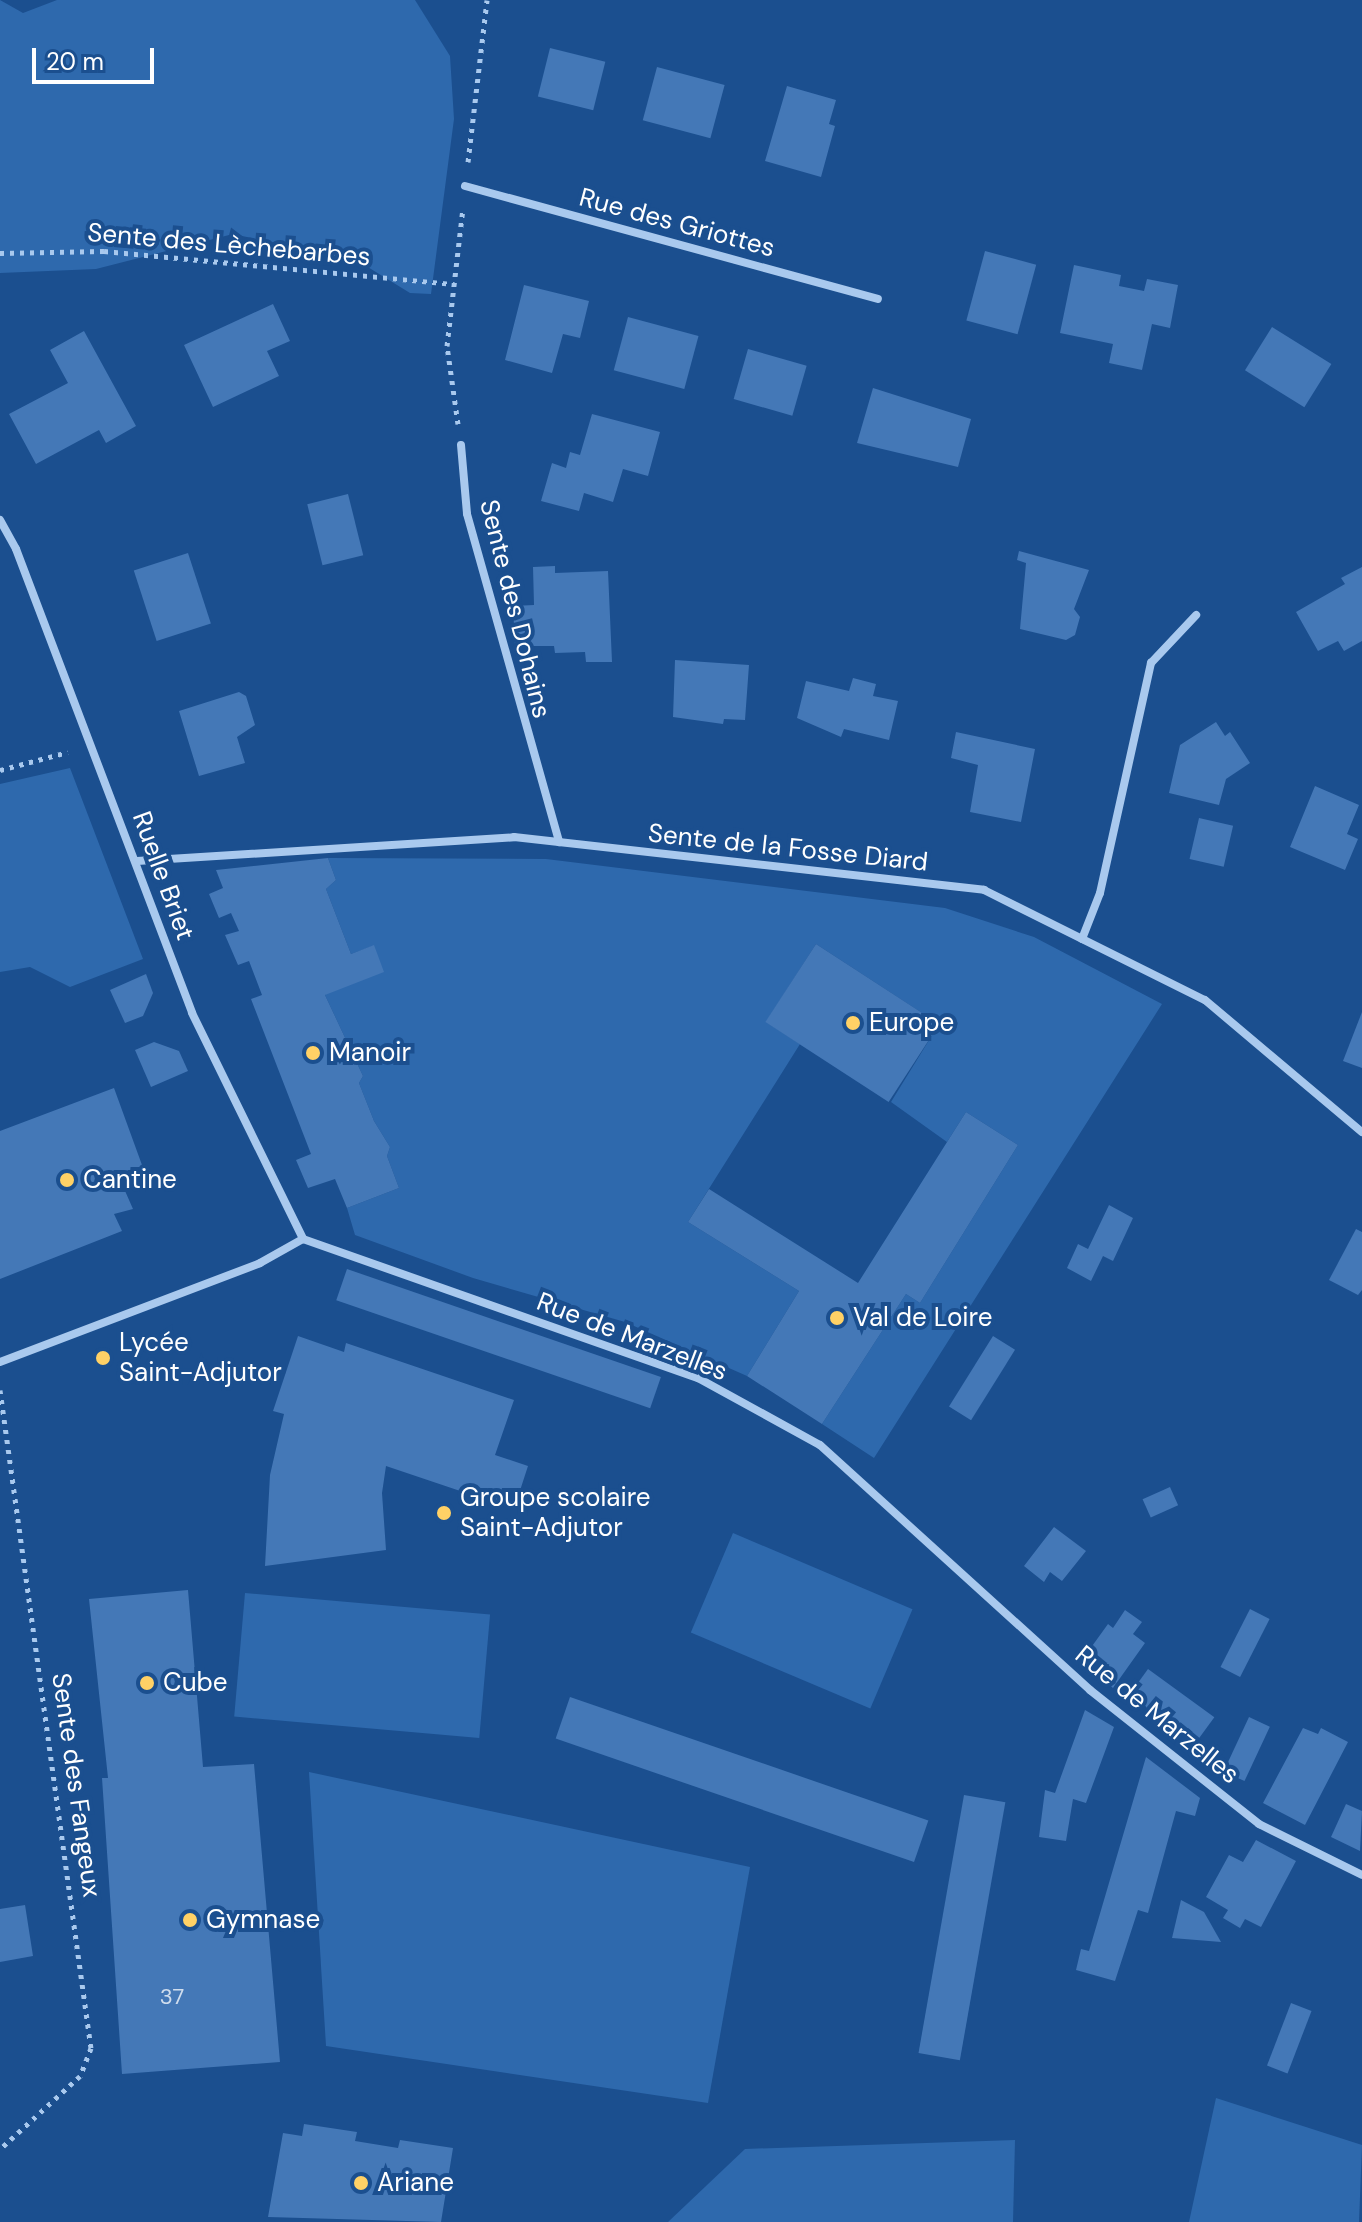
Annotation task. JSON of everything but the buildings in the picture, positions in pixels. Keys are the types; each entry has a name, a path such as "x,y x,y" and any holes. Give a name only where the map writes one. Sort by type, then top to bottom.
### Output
{"street":[{"name":"Rue des Griottes","path":"465,186 878,299"},
{"name":"Sente des Dohains","path":"461,445 467,514 559,842"},
{"name":"Ruelle Briet","path":"0,520 92,745 192,1013 303,1239"},
{"path":"1082,939 1100,893 1151,663 1196,615"},
{"name":"Sente de la Fosse Diard","path":"137,861 514,837 984,890 1205,1000 1362,1132"},
{"path":"0,1362 260,1263 303,1239"},
{"name":"Rue de Marzelles","path":"303,1239 698,1378 820,1445 1090,1690 1259,1824 1362,1875"}],"path":[{"path":"461,445 447,346 487,0"},
{"name":"Sente des Lèchebarbes","path":"0,253 104,251 454,284"},
{"path":"0,770 92,745"},
{"name":"Sente des Fangeux","path":"0,1390 91,2048 80,2076 0,2149"}],"shaded area":[{"path":"0,0 23,13 57,0 415,0 450,56 454,119 431,294 410,293 358,261 233,234 96,269 0,273"},
{"path":"70,768 143,959 70,987 30,967 0,972 0,784"},
{"path":"328,858 546,859 945,908 1034,937 1162,1004 874,1458 822,1424 906,1294 920,1303 1018,1145 966,1112 947,1142 891,1102 939,1024 816,944 766,1022 800,1044 688,1222 799,1291 747,1376 625,1322 473,1278 355,1235 347,1208 399,1188 387,1156 390,1147 374,1121 359,1083 363,1076 325,995 373,946 351,954 326,889 336,880"},
{"path":"733,1533 912,1609 870,1709 691,1632"},
{"path":"245,1593 490,1614 479,1738 234,1717"},
{"path":"309,1772 750,1867 708,2103 326,2046"},
{"path":"1216,2098 1362,2145 1359,2222 1189,2222"},
{"path":"1015,2140 1013,2222 668,2222 745,2149"}],"place":[{"name":"Europe","path":"853,1023"},
{"name":"Manoir","path":"313,1053"},
{"name":"Cantine","path":"67,1180"},
{"name":"Val de Loire","path":"837,1318"},
{"name":"Lycée Saint-Adjutor","path":"103,1358"},
{"name":"Groupe scolaire Saint-Adjutor","path":"444,1513"},
{"name":"Cube","path":"147,1683"},
{"name":"Gymnase","path":"190,1920"},
{"name":"Ariane","path":"361,2183"}]}
